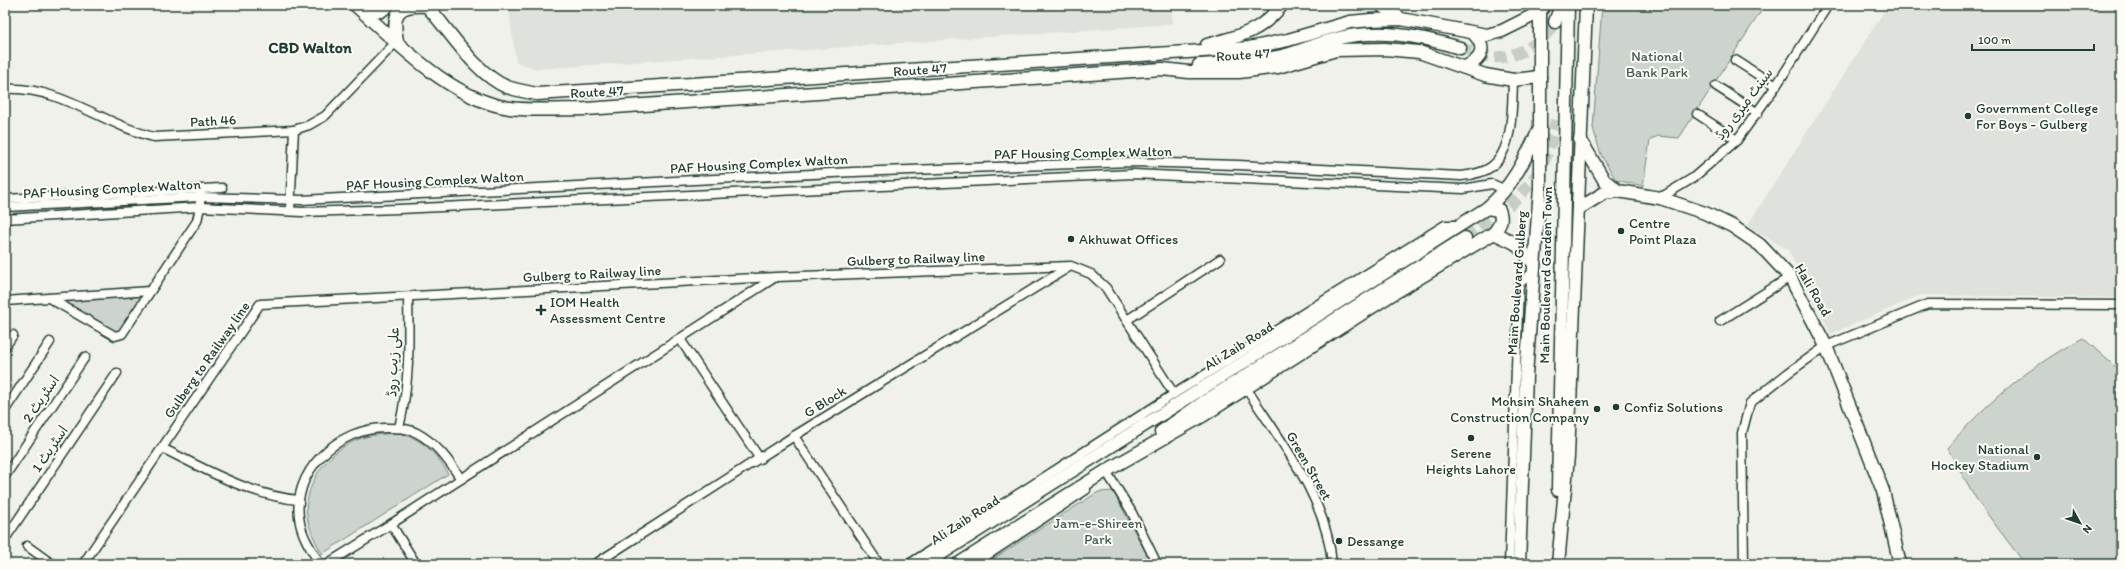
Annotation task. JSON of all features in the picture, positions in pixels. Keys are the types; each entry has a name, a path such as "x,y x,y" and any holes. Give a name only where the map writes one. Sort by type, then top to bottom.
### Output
{"main road":[{"path":"358,8 381,11 389,5"},
{"path":"1187,51 1246,34 1257,29 1282,5"},
{"path":"1381,5 1401,19"},
{"path":"1556,22 1561,5"},
{"name":"Main Boulevard Garden Town","path":"1559,545 1558,452 1566,39 1568,5"},
{"path":"1558,564 1568,456 1586,5"},
{"path":"397,41 395,19 399,11 407,6 426,6"},
{"name":"Route 47","path":"426,6 475,63 492,77 506,86 537,94 1263,46 1350,22 1401,19 1487,35 1495,34 1540,7"},
{"name":"Main Boulevard Gulberg","path":"1519,564 1526,375 1540,188 1540,7"},
{"name":"Route 47","path":"358,8 420,62 452,85 491,103 509,108 594,108 1162,69 1189,72 1239,72 1278,67 1336,50 1385,49 1419,52 1485,75 1513,80 1540,78"},
{"path":"1465,67 1478,59 1482,52 1480,40 1473,33"},
{"path":"1162,69 1259,60 1287,55 1310,46 1360,34 1389,34 1428,38 1460,48"},
{"path":"1556,120 1566,39"},
{"name":"Ali Zaib Road","path":"925,564 1487,208 1506,190 1517,174 1540,128"},
{"path":"1580,139 1604,180 1618,191"},
{"path":"1578,209 1591,199 1604,193 1618,191"},
{"name":"Hali Road","path":"1618,191 1660,198 1705,213 1732,226 1760,245 1790,277 1826,346 1883,491 1900,564"},
{"path":"958,564 1106,471 1204,416 1246,388 1494,233 1501,222 1502,216 1499,210 1487,208"},
{"path":"1494,233 1515,243 1534,268"},
{"path":"1106,471 1204,402 1465,238"}],"street":[{"name":"سینٹ میری روڈ","path":"1660,198 1692,178 1737,140 1758,113 1828,5"},
{"name":"Path 46","path":"5,89 32,89 53,96 137,133 154,137 294,130 310,125 325,116 397,41"},
{"path":"1735,60 1776,86"},
{"name":"PAF Housing Complex Walton","path":"5,207 200,193 291,200 853,172 1132,162 1238,165 1462,176 1476,174 1490,168 1504,150 1511,129 1513,80"},
{"path":"1716,86 1758,113"},
{"path":"1697,114 1737,140"},
{"path":"290,211 294,130"},
{"name":"PAF Housing Complex Walton","path":"5,219 200,207 290,211 399,209 1133,174 1237,177 1463,189 1492,184 1506,190"},
{"path":"5,199 200,193 222,188"},
{"path":"49,298 118,336 122,334 197,221 200,207 200,193"},
{"path":"909,564 1174,394 1445,225 1460,225"},
{"path":"1127,320 1220,259"},
{"name":"Gulberg to Railway line","path":"83,564 260,304 776,277 1071,266 1092,274 1106,288 1174,394"},
{"name":"G Block","path":"595,564 794,436 1071,266"},
{"path":"1508,564 1520,284 1534,268"},
{"path":"327,564 776,277"},
{"path":"1720,321 1790,277"},
{"path":"5,301 150,291"},
{"name":"علی زیب روڈ","path":"399,428 406,396 409,356 408,297"},
{"path":"1744,564 1742,433 1750,403 1826,346 1928,304 2121,305"},
{"path":"5,347 13,335"},
{"path":"680,339 760,459"},
{"path":"5,410 50,342"},
{"name":"اسٹریٹ 2","path":"5,476 85,356"},
{"name":"اسٹریٹ 1","path":"5,539 117,373"},
{"name":"Green Street","path":"1246,388 1303,477 1322,517 1332,564"},
{"path":"320,564 307,542 300,523 299,500 310,470 332,446 356,432 376,428 399,428 416,432 433,444 448,459 460,479"},
{"path":"794,436 879,564"},
{"path":"162,448 253,489 283,499 299,500"},
{"path":"974,564 1089,488 1106,471 1131,511 1157,564"},
{"path":"391,524 416,564"},
{"path":"26,546 52,564"}],"shaded area":[{"path":"508,5 1171,5 1173,24 537,69 516,62"},
{"name":"Government College For Boys - Gulberg","path":"1888,5 2116,5 2120,298 1921,295 1831,334 1788,250 1747,226"}],"green space":[{"name":"National Bank Park","path":"1602,5 1765,5 1679,138 1658,136 1650,140 1643,186 1616,180 1601,155 1593,128"},
{"path":"144,295 118,333 67,306 71,299"},
{"name":"National Hockey Stadium","path":"2083,338 2121,372 2121,564 2025,564 1978,502 1947,448 1977,415 2026,373"},
{"path":"398,433 407,435 428,448 438,459 448,474 322,554 310,529 306,509 310,491 320,470 335,453 354,441 373,435"},
{"name":"Jam-e-Shireen Park","path":"1113,491 1152,564 985,564 1098,492"}],"tunnel":[{"path":"1460,48 1481,55 1493,57 1511,55 1529,48 1544,36 1555,22"},
{"path":"1465,238 1505,209 1531,182 1544,160 1556,120"}],"place":[{"name":"Government College For Boys - Gulberg","path":"1968,116"},
{"name":"Centre Point Plaza","path":"1621,231"},
{"name":"Akhuwat Offices","path":"1071,239"},
{"name":"IOM Health Assessment Centre","path":"541,310"},
{"name":"Confiz Solutions","path":"1616,407"},
{"name":"Mohsin Shaheen Construction Company","path":"1597,409"},
{"name":"Serene Heights Lahore","path":"1471,438"},
{"name":"National Hockey Stadium","path":"2037,457"},
{"name":"Dessange","path":"1339,541"}],"district":[{"name":"CBD Walton","path":"310,47"}]}
